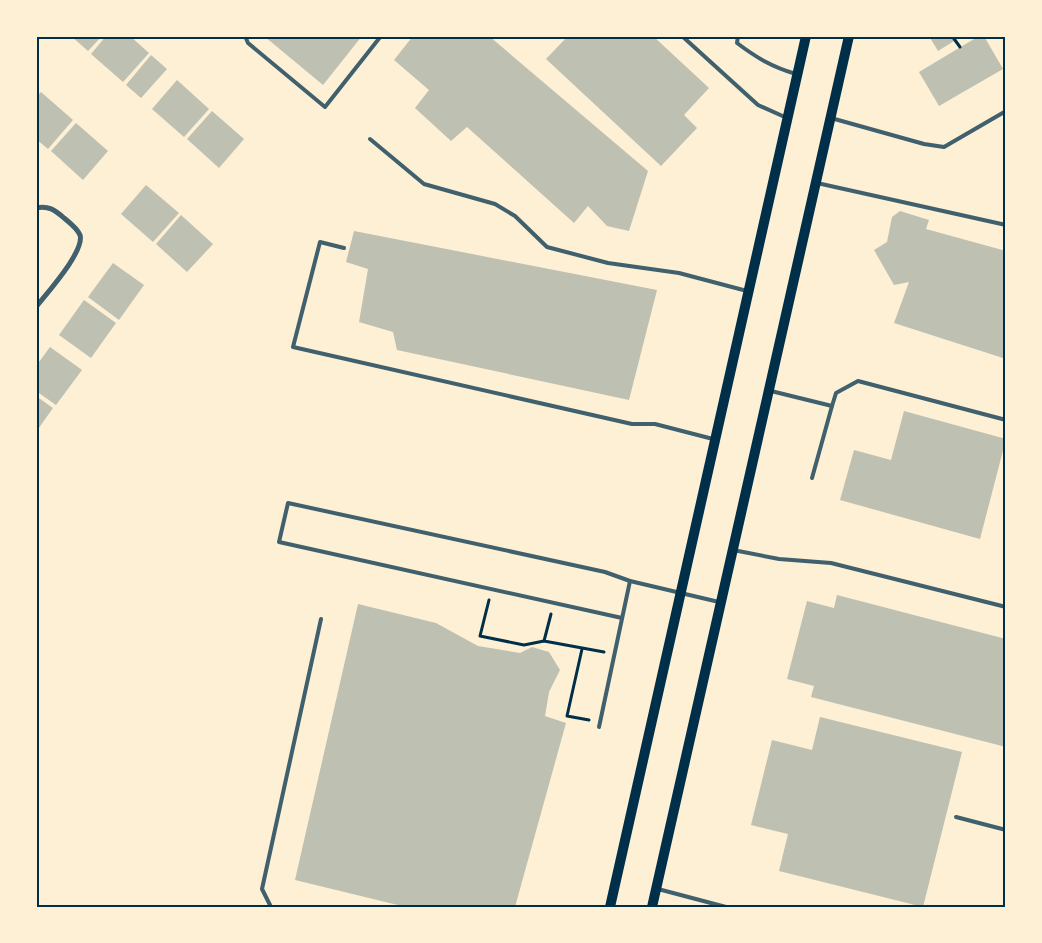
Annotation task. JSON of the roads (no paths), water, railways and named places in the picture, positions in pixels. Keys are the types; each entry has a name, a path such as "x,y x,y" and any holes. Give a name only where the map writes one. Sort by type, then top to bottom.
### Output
{"main road":[{"path":"610,907 806,36"},
{"path":"652,907 849,36"}],"street":[{"path":"36,208 43,207 55,210 76,229 80,240 76,254 36,307"}],"lane":[{"path":"245,36 248,42 325,107 381,36"},
{"path":"682,36 758,106 788,118"},
{"path":"738,36 737,43 760,60 773,67 797,75"},
{"path":"830,118 924,144 944,146 1006,111"},
{"path":"370,139 424,184 495,204 524,223 547,247 608,263 679,273 749,291"},
{"path":"815,182 1006,225"},
{"path":"344,248 320,242 293,347 632,424 655,424 716,439"},
{"path":"812,478 836,393 858,381 1006,420"},
{"path":"768,390 832,406"},
{"path":"622,618 279,542 288,503 605,572 630,581 721,603"},
{"path":"733,550 779,559 831,562 1006,607"},
{"path":"599,724 630,581"},
{"path":"271,907 262,889 321,619"},
{"path":"956,817 1006,830"},
{"path":"656,889 726,907"}]}
